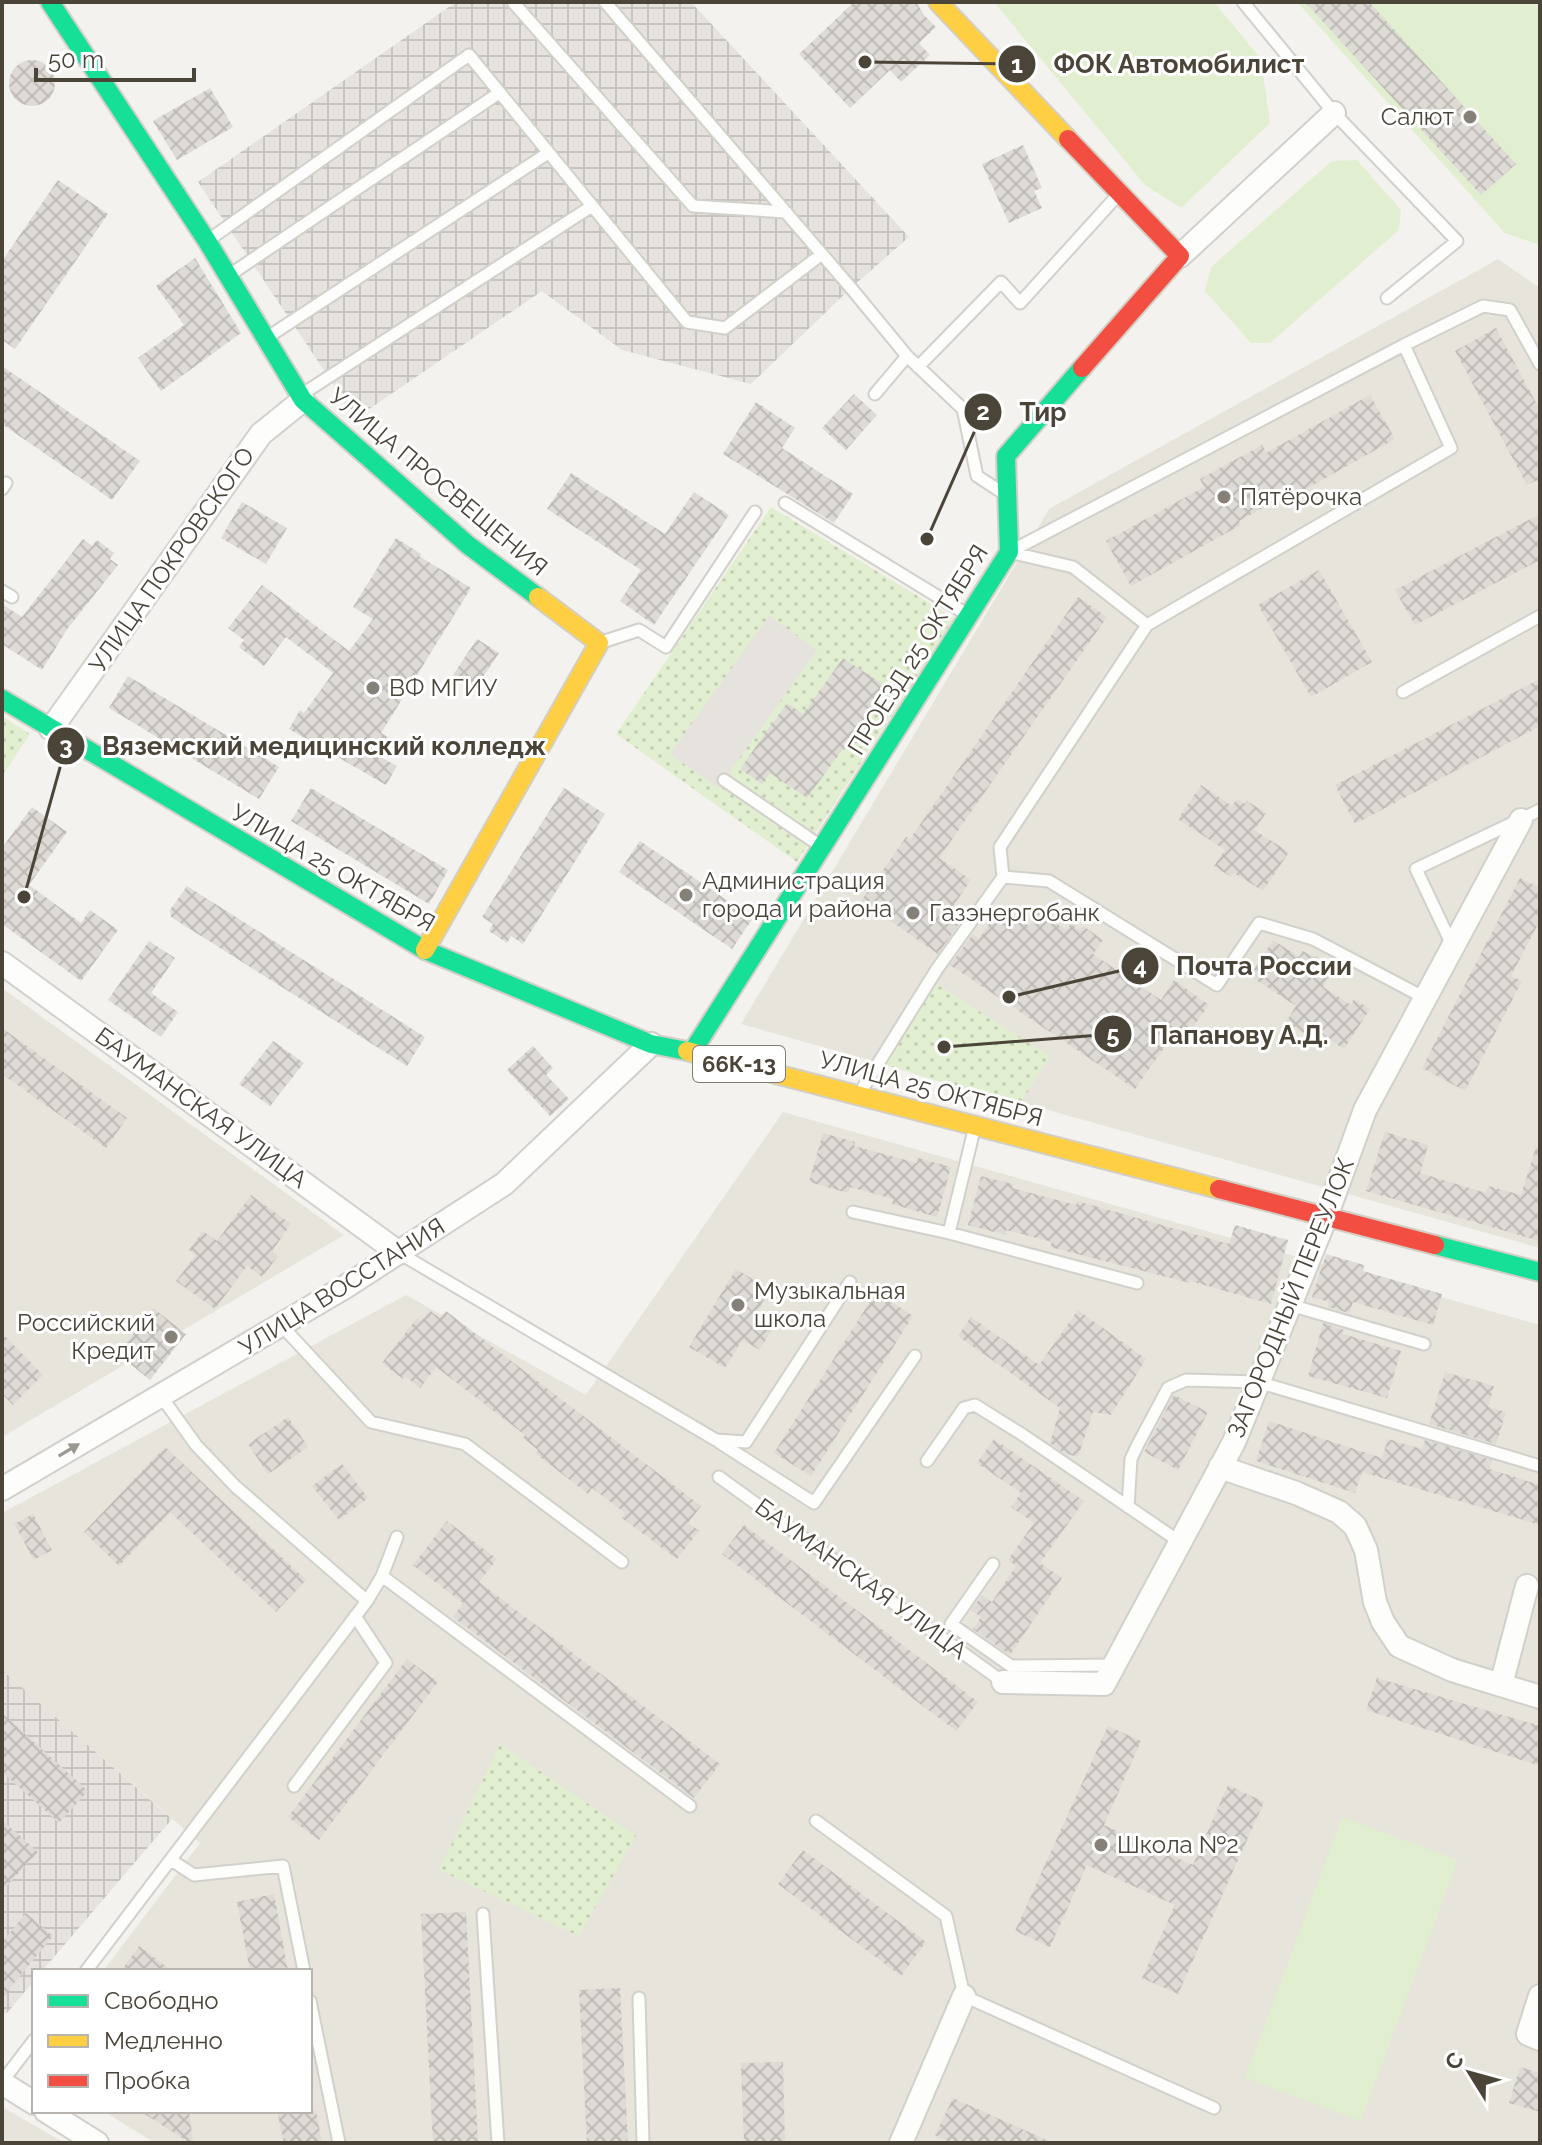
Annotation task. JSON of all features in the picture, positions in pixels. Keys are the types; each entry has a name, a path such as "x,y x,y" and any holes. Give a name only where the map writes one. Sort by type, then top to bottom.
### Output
{"street":[{"name":"УЛИЦА ПРОСВЕЩЕНИЯ","path":"50,2 207,241 301,398 468,545 599,643"},
{"path":"938,2 1180,256 1334,113"},
{"name":"ПРОЕЗД 25 ОКТЯБРЯ","path":"692,1052 1009,552 1006,456 1180,256"},
{"name":"УЛИЦА ПОКРОВСКОГО","path":"51,729 261,434 301,398"},
{"path":"425,950 599,643"},
{"name":"УЛИЦА 25 ОКТЯБРЯ","path":"2,699 425,950 651,1044 692,1052 1540,1272"},
{"name":"ЗАГОРОДНЫЙ ПЕРЕУЛОК","path":"1003,1682 1104,1684 1234,1442 1326,1217 1365,1110 1453,947 1531,815"},
{"name":"БАУМАНСКАЯ УЛИЦА","path":"2,963 399,1253"},
{"name":"УЛИЦА ВОССТАНИЯ","path":"2,1489 282,1326 504,1184 651,1044"},
{"path":"1220,1467 1296,1493 1339,1512 1355,1526 1366,1550 1375,1602 1383,1622 1399,1646 1452,1670 1540,1697"},
{"path":"1501,1685 1527,1586"},
{"path":"901,2143 964,1996"},
{"path":"1540,1996 1528,2034 1540,2039"},
{"path":"2,2083 32,2102"},
{"path":"49,2113 97,2143"}],"lane":[{"path":"513,2 693,206 786,212"},
{"path":"605,2 907,356 963,409 977,476 1007,496"},
{"path":"1243,2 1334,113 1457,241 1387,298"},
{"path":"207,241 469,55 687,322 725,328 822,254"},
{"path":"228,276 499,93"},
{"path":"265,338 548,153"},
{"path":"918,367 1001,282 1020,303 1120,193"},
{"path":"301,398 592,206"},
{"path":"1009,552 1483,306 1510,310 1540,364"},
{"path":"858,1095 937,969 1003,877 1000,847 1147,625 1451,448 1404,345"},
{"path":"875,394 907,356"},
{"path":"785,503 969,615"},
{"path":"599,643 639,630 666,647 755,512"},
{"path":"1009,552 1073,567 1147,625"},
{"path":"1403,692 1540,616"},
{"path":"724,780 822,847"},
{"path":"1453,947 1416,869 1531,815"},
{"path":"1003,877 1049,881 1217,985 1259,923 1313,939 1425,998"},
{"path":"949,1233 975,1126"},
{"path":"853,1212 949,1233 1137,1283"},
{"path":"399,1253 716,1440 814,1503 915,1356"},
{"path":"716,1440 746,1442 850,1282"},
{"path":"1290,1305 1424,1344"},
{"path":"282,1326 371,1422 465,1444 622,1562"},
{"path":"1128,1507 1131,1459 1168,1388 1186,1380 1258,1382 1540,1466"},
{"path":"161,1396 196,1445 235,1486 367,1601"},
{"path":"927,1461 964,1408 975,1405 1180,1542"},
{"name":"БАУМАНСКАЯ УЛИЦА","path":"719,1477 1003,1682"},
{"path":"88,1969 367,1601 382,1576 397,1537"},
{"path":"993,1564 951,1624 1011,1666 1114,1664"},
{"path":"382,1576 690,1806"},
{"path":"294,1786 386,1663 355,1616"},
{"path":"816,1821 946,1916 964,1996 1214,2108"},
{"path":"171,1860 194,1875 283,1866 304,1969"},
{"path":"483,1914 498,2143"},
{"path":"639,1998 643,2143"},
{"path":"312,2011 339,2143"},
{"path":"2,2083 32,2043"}],"shaded area":[{"path":"456,2 691,2 909,237 751,384 622,350 542,291 356,418 198,182"},
{"path":"1498,259 1540,288 1540,1248 741,1024 1049,509"},
{"path":"769,616 817,650 718,788 670,754"},
{"path":"2,988 344,1235 2,1437"},
{"path":"783,1112 1540,1325 1540,2143 155,2143 106,2113 312,2113 312,1969 105,1969 200,1843 2,1670 2,1513 406,1295 586,1395"},
{"path":"2,1670 172,1819 44,1969 32,1969 32,1983 6,2014 2,2011"},
{"path":"2,2107 65,2143 2,2143"}],"green space":[{"path":"994,2 1214,2 1261,59 1270,123 1181,208 1145,185"},
{"name":"Салют","path":"1297,2 1540,2 1540,245 1505,233"},
{"path":"1357,160 1401,210 1399,230 1270,343 1251,343 1205,291 1211,267 1332,161"},
{"path":"771,507 954,618 797,862 616,734"},
{"path":"2,716 30,734 2,776"},
{"path":"930,980 1050,1056 1019,1106 876,1062"},
{"path":"500,1744 636,1836 579,1936 439,1870"},
{"path":"1342,1817 1458,1860 1361,2121 1245,2078"}],"building":[{"path":"854,2 916,2 936,27 919,43 930,55 901,82 890,70 850,108 799,54"},
{"path":"1305,2 1369,2 1516,164 1481,195"},
{"path":"32,60 49,66 55,83 49,100 32,106 15,100 9,83 15,66"},
{"path":"210,88 233,127 177,160 153,121"},
{"path":"1023,145 1042,188 1034,191 1042,208 1009,223 982,164"},
{"path":"58,180 108,214 15,349 2,340 2,261"},
{"path":"195,258 241,333 161,391 138,358 184,325 156,286"},
{"path":"1496,328 1540,410 1540,479 1527,485 1455,351"},
{"path":"2,366 140,461 112,500 2,424"},
{"path":"854,394 877,415 846,450 822,428"},
{"path":"1370,395 1395,439 1292,497 1290,493 1239,521 1241,525 1131,586 1106,541 1204,487 1200,479 1262,445 1266,453"},
{"path":"756,402 795,428 782,448 853,494 834,523 723,454"},
{"path":"571,473 665,534 694,492 729,515 654,625 620,601 641,570 547,509"},
{"path":"242,502 287,528 266,564 221,538"},
{"path":"1540,514 1540,560 1415,625 1395,590"},
{"path":"396,538 471,588 381,733 388,737 375,754 397,766 386,785 289,729 300,710 304,713 333,673 286,637 264,666 239,647 244,640 228,628 262,585 349,651 373,619 353,607"},
{"path":"83,539 92,546 97,540 114,553 110,559 118,565 68,628 42,670 2,644 2,604 22,617"},
{"path":"1319,570 1372,662 1311,697 1258,605"},
{"path":"1078,597 1107,617 939,858 971,880 946,916 958,925 938,954 875,910 870,916 857,907 906,837 910,839"},
{"path":"477,639 499,653 475,689 453,675"},
{"path":"843,658 887,687 858,728 860,742 845,746 807,798 770,773 762,784 740,769 787,703 803,714"},
{"path":"128,676 279,767 259,799 109,708"},
{"path":"1540,679 1540,726 1355,824 1335,785"},
{"path":"1201,785 1232,806 1237,799 1245,804 1247,801 1266,813 1254,830 1289,852 1263,891 1234,873 1231,877 1214,866 1225,850 1178,819"},
{"path":"311,788 448,870 429,904 291,821"},
{"path":"564,788 605,814 523,944 511,936 507,943 489,931 493,924 482,917"},
{"path":"32,807 67,832 29,885 81,923 90,910 118,930 81,981 2,924 2,848"},
{"name":"Администрация города и района","path":"640,841 753,918 732,949 619,872"},
{"path":"1520,878 1540,888 1540,920 1511,976 1522,981 1465,1091 1422,1068"},
{"path":"187,886 425,1037 407,1066 171,917 170,910"},
{"path":"1000,907 1029,926 1039,912 1066,930 1071,924 1080,930 1083,926 1103,940 1093,954 1161,1000 1174,980 1209,1005 1185,1038 1176,1031 1135,1089 950,965 973,934 979,939"},
{"path":"1273,940 1299,957 1303,951 1335,968 1323,987 1351,1005 1354,999 1370,1009 1344,1049 1316,1031 1312,1038 1286,1022 1296,1006 1250,976"},
{"path":"149,941 175,958 151,993 178,1012 161,1037 108,1000"},
{"path":"2,1028 127,1118 106,1148 2,1074"},
{"path":"273,1041 304,1063 270,1106 239,1084"},
{"path":"533,1046 553,1068 546,1075 569,1099 550,1116 507,1070"},
{"path":"1385,1132 1428,1145 1420,1173 1486,1193 1488,1186 1521,1195 1536,1147 1540,1147 1540,1241 1366,1191"},
{"path":"823,1133 855,1142 854,1146 917,1163 918,1158 951,1167 937,1217 892,1204 893,1199 850,1187 848,1193 809,1182"},
{"path":"981,1176 1013,1184 1012,1188 1076,1205 1077,1201 1229,1244 1235,1225 1288,1240 1271,1304 1050,1247 1052,1242 1006,1230 1005,1235 968,1225"},
{"path":"251,1195 291,1224 272,1251 278,1256 262,1277 247,1266 215,1309 176,1281 196,1255 189,1250 203,1231 217,1241"},
{"path":"1326,1254 1364,1265 1363,1271 1442,1294 1433,1325 1353,1302 1349,1313 1328,1307 1329,1302 1312,1297"},
{"name":"Музыкальная школа","path":"736,1269 770,1290 752,1320 771,1331 760,1350 742,1340 725,1368 689,1347"},
{"path":"876,1292 913,1316 811,1476 774,1453"},
{"path":"153,1308 186,1334 150,1380 118,1354"},
{"path":"1078,1310 1146,1359 1111,1415 1093,1412 1078,1457 1064,1453 1050,1443 1060,1408 958,1336 971,1317 1039,1365"},
{"path":"430,1311 440,1318 446,1311 701,1506 688,1523 699,1531 677,1559 622,1518 625,1513 592,1488 588,1494 535,1453 538,1450 523,1438 525,1435 436,1367 420,1388 382,1363 417,1318 421,1321"},
{"path":"1323,1323 1344,1330 1343,1334 1401,1351 1387,1398 1308,1376"},
{"path":"2,1333 43,1375 13,1405 2,1394"},
{"path":"1445,1372 1494,1386 1488,1407 1506,1412 1496,1444 1429,1424"},
{"path":"1174,1395 1208,1412 1178,1470 1144,1452"},
{"path":"288,1417 308,1447 268,1474 248,1444"},
{"path":"1269,1421 1382,1458 1388,1439 1422,1449 1425,1440 1492,1460 1489,1469 1540,1485 1540,1525 1362,1472 1355,1493 1256,1461"},
{"path":"994,1439 1084,1501 1040,1563 1062,1578 1010,1655 973,1629 981,1617 971,1610 982,1595 992,1602 1016,1566 1008,1560 1034,1523 1011,1507 1021,1493 977,1463"},
{"path":"165,1447 306,1580 276,1612 170,1512 119,1566 84,1532"},
{"path":"342,1464 368,1498 339,1520 312,1486"},
{"path":"33,1514 52,1550 34,1560 14,1524"},
{"path":"447,1521 497,1559 479,1582 720,1764 694,1798 453,1617 463,1603 413,1565"},
{"path":"744,1525 978,1702 956,1731 722,1554"},
{"path":"407,1659 438,1682 319,1840 288,1817"},
{"path":"1377,1678 1540,1726 1540,1766 1366,1710"},
{"path":"2,1713 88,1791 59,1823 2,1772"},
{"name":"Школа №2","path":"1108,1726 1141,1741 1104,1825 1193,1865 1228,1785 1264,1802 1178,1994 1142,1978 1175,1905 1087,1865 1050,1947 1015,1931"},
{"path":"2,1820 38,1852 2,1891"},
{"path":"803,1850 926,1942 901,1976 778,1884"},
{"path":"274,1894 288,1969 250,1969 237,1902"},
{"path":"466,1912 478,2143 433,2143 421,1914"},
{"path":"26,1913 53,1936 2,1998 2,1942"},
{"path":"139,1946 169,1969 122,1969"},
{"path":"620,1988 628,2143 587,2143 579,1990"},
{"path":"783,2062 785,2143 744,2143 741,2063"},
{"path":"1520,2067 1540,2073 1540,2112 1509,2103"},
{"path":"953,2098 1053,2143 952,2143 935,2135"},
{"path":"316,2111 322,2143 284,2143 277,2113"},
{"path":"143,2113 189,2113 193,2143"}],"traffic: fast":[{"path":"50,2 207,241 303,400 468,545 538,597"},
{"path":"692,1052 1009,552 1006,456 1082,368"},
{"path":"2,699 425,950 651,1044 687,1051"},
{"path":"1435,1245 1540,1272"}],"traffic: slow":[{"path":"938,2 1068,139"},
{"path":"425,950 599,643 538,597"},
{"path":"687,1051 1219,1189"}],"traffic: jam":[{"path":"1068,139 1180,256 1082,368"},
{"path":"1219,1189 1435,1245"}],"place":[{"name":"ФОК Автомобилист","path":"865,62"},
{"name":"Салют","path":"1470,117"},
{"name":"Пятёрочка","path":"1224,497"},
{"name":"Тир","path":"927,539"},
{"name":"ВФ МГИУ","path":"373,688"},
{"name":"Администрация города и района","path":"686,895"},
{"name":"Вяземский медицинский колледж","path":"24,897"},
{"name":"Газэнергобанк","path":"913,913"},
{"name":"Почта России","path":"1009,997"},
{"name":"Папанову А.Д.","path":"944,1047"},
{"name":"Музыкальная школа","path":"738,1305"},
{"name":"Российский Кредит","path":"171,1337"},
{"name":"Школа №2","path":"1101,1845"}]}
